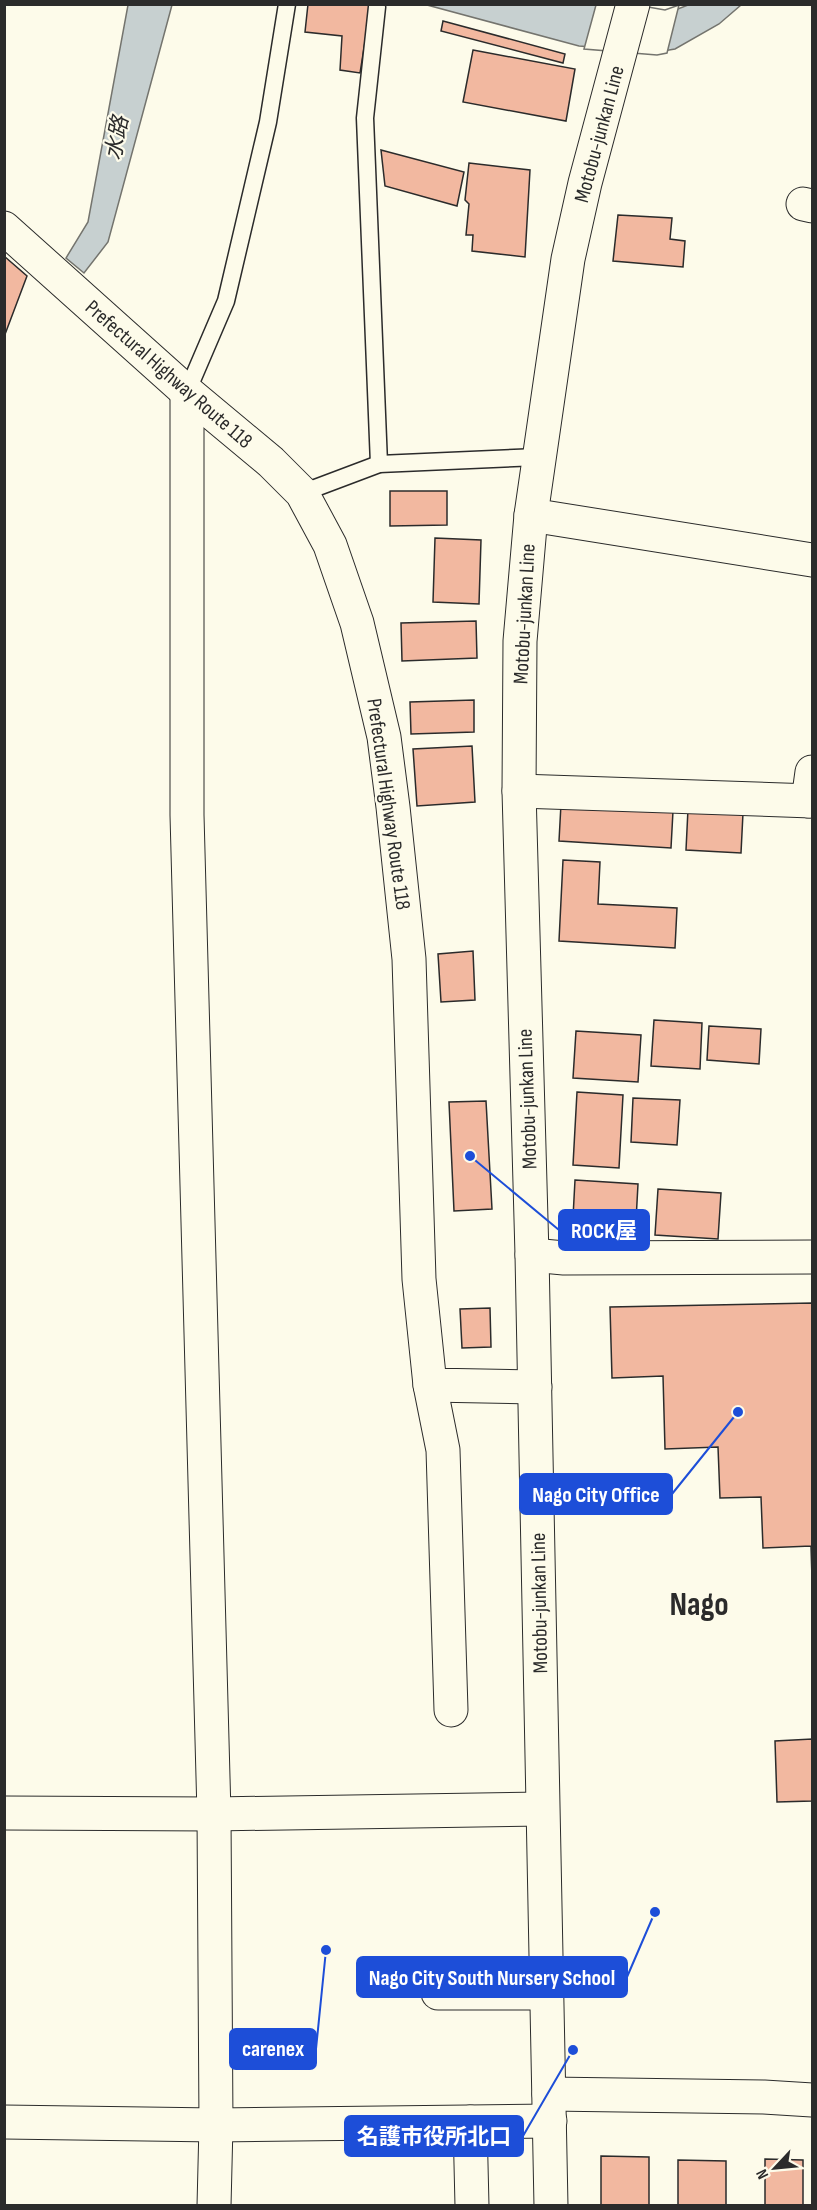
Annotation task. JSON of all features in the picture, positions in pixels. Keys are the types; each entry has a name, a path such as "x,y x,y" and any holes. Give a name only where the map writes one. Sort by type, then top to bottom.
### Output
{"street":[{"name":"Motobu-junkan Line","path":"551,2205 535,1387 519,791 520,641 538,457 568,259 585,183 633,4"},
{"name":"Prefectural Highway Route 118","path":"4,228 187,392 271,462 302,493 330,545 353,612 384,737 409,958 419,1279 430,1385 443,1450 451,1710"},
{"path":"187,392 187,815 214,1814 216,2125 214,2205"},
{"path":"531,515 813,560"},
{"path":"519,791 811,791"},
{"path":"532,1255 564,1258 813,1257"},
{"path":"430,1385 535,1387"},
{"path":"4,1813 214,1814 542,1809"},
{"path":"438,1993 547,1994"},
{"path":"4,2122 216,2125 470,2122 550,2108 764,2097 813,2100"},
{"path":"470,2122 472,2205"}],"lane":[{"path":"187,392 226,301 268,122 287,4"},
{"path":"377,7 365,118 379,464"},
{"path":"302,493 379,464 538,457"}],"water":[{"path":"614,4 665,14 688,5 741,5 719,24 675,49 657,52 579,46 427,5"},
{"name":"水路","path":"128,5 172,5 108,242 84,273 66,258 88,222"}],"pier":[{"path":"631,4 665,10 679,5 667,53 657,55 584,49 596,5"}],"building":[{"path":"308,4 371,4 360,73 340,70 342,36 305,32"},
{"path":"443,21 565,54 563,63 441,31"},
{"path":"473,50 575,69 566,121 463,102"},
{"path":"381,150 464,172 457,206 385,186"},
{"path":"469,163 530,170 525,257 472,251 473,235 466,235 469,204 465,200"},
{"path":"618,215 672,218 670,239 685,241 683,267 613,261"},
{"path":"4,256 27,276 4,337"},
{"path":"390,491 447,491 447,525 390,526"},
{"path":"435,538 481,540 479,604 433,602"},
{"path":"476,621 477,658 402,661 401,623"},
{"path":"474,700 474,732 411,734 410,702"},
{"path":"472,746 475,802 417,806 413,749"},
{"path":"561,804 673,811 671,848 559,841"},
{"path":"688,809 743,813 741,853 686,850"},
{"path":"563,860 600,862 598,904 677,908 675,948 559,941"},
{"path":"473,951 475,1000 441,1002 438,954"},
{"path":"654,1020 702,1023 700,1069 651,1066"},
{"path":"709,1026 761,1029 759,1064 707,1060"},
{"path":"576,1031 641,1035 638,1082 573,1078"},
{"path":"577,1092 623,1095 619,1168 573,1165"},
{"path":"633,1098 680,1100 677,1145 631,1142"},
{"path":"486,1101 492,1209 454,1211 449,1102"},
{"path":"575,1180 638,1184 635,1239 572,1236"},
{"path":"658,1189 721,1193 718,1239 655,1235"},
{"path":"812,1303 812,1579 811,1546 763,1548 761,1497 720,1498 718,1447 665,1449 663,1376 612,1378 610,1307"},
{"path":"490,1308 491,1347 462,1348 460,1309"},
{"path":"812,1739 812,1801 777,1802 775,1741"},
{"path":"601,2156 649,2157 649,2206 601,2206"},
{"path":"765,2159 803,2160 803,2206 765,2206"},
{"path":"678,2160 726,2161 726,2206 678,2206"}],"place":[{"name":"ROCK屋","path":"470,1156"},
{"name":"Nago City Office","path":"738,1412"},
{"name":"Nago City South Nursery School","path":"655,1912"},
{"name":"carenex","path":"326,1950"},
{"name":"名護市役所北口","path":"573,2050"}],"district":[{"name":"Nago","path":"699,1603"}]}
